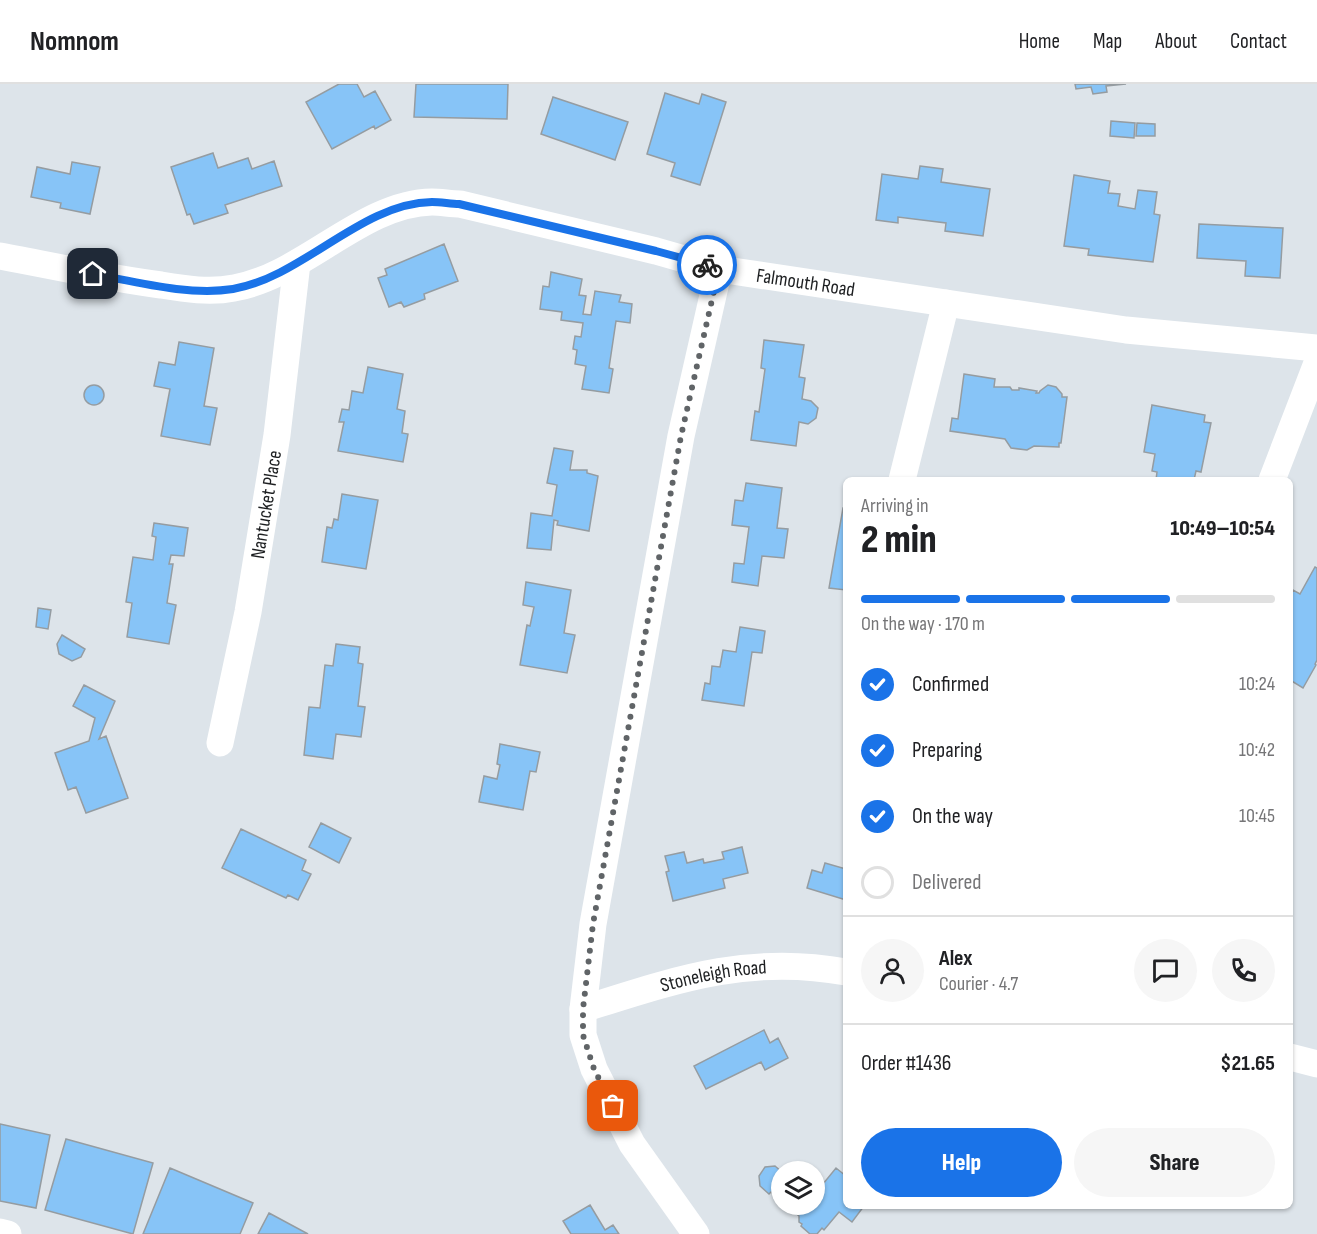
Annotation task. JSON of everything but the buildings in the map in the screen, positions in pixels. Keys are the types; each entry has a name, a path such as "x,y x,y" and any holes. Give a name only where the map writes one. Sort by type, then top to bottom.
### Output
{"street":[{"name":"Falmouth Road","path":"0,256 140,283 201,291 233,289 265,280 368,220 408,205 432,202 471,207 656,251 719,269 1126,330 1317,348"},
{"name":"Nantucket Place","path":"220,743 248,612 277,435 297,263"},
{"path":"696,1234 632,1144 599,1080 583,1035 583,1009 593,924 681,436 719,269"},
{"path":"903,477 946,303"},
{"path":"1273,477 1317,363"},
{"name":"Stoneleigh Road","path":"583,1009 665,984 728,969 776,965 843,972"},
{"path":"1293,1059 1317,1064"},
{"path":"0,1232 8,1234"}],"way so far":[{"path":"613,1106 594,1069 583,1035 583,1009 593,924 681,436 719,269 707,265"}],"route":[{"path":"93,274 201,291 233,289 265,280 368,220 408,205 432,202 459,204 707,265"}]}
